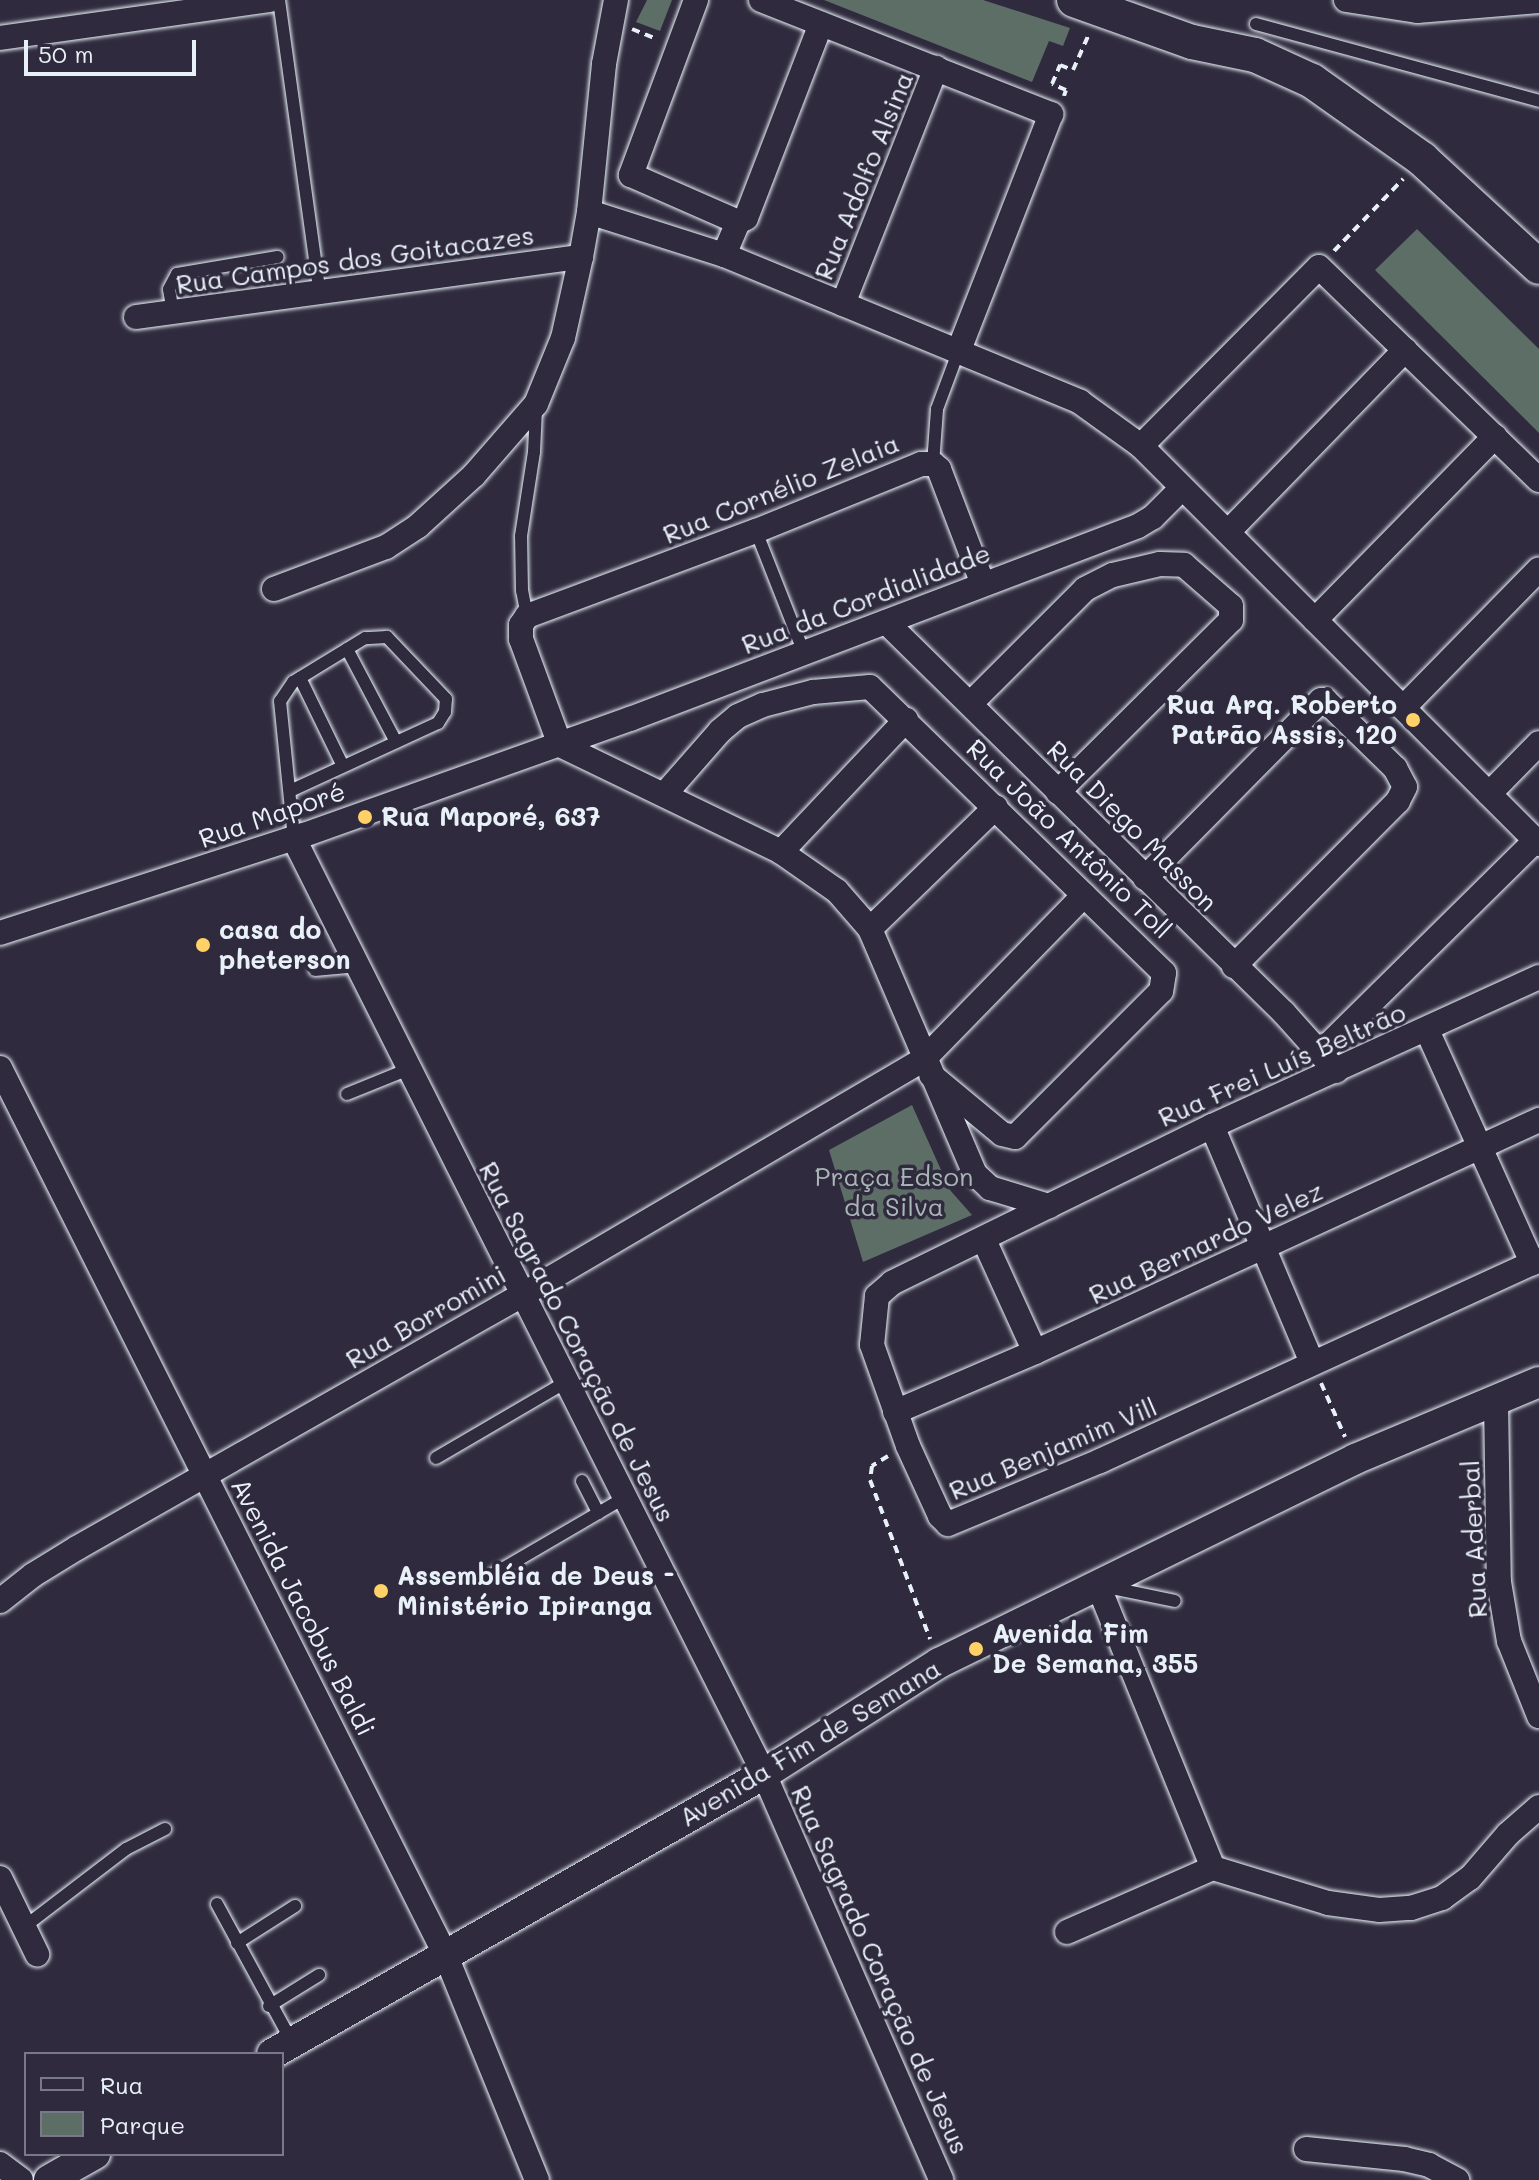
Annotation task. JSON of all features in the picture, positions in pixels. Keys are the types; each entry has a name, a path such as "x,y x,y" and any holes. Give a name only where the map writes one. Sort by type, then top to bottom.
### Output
{"main road":[{"path":"1134,0 1235,38 1256,39 1422,159 1539,267"},
{"path":"1083,2 1192,42 1256,39"}],"street":[{"path":"0,38 171,6 269,0"},
{"path":"696,0 631,175 738,222"},
{"path":"761,0 1051,114 959,350"},
{"path":"1346,0 1417,11 1539,1"},
{"path":"274,589 386,547 418,526 474,475 536,404 563,338 581,257 613,10"},
{"path":"724,255 738,222 746,218 821,24"},
{"name":"Rua Adolfo Alsina","path":"843,304 936,68"},
{"path":"589,212 724,255 1080,402 1141,446 1537,842 1329,1062"},
{"name":"Rua Campos dos Goitacazes","path":"136,317 581,257"},
{"path":"1141,446 1319,267 1539,480"},
{"path":"1228,532 1405,350"},
{"path":"1315,620 1495,436"},
{"name":"Rua Cornélio Zelaia","path":"527,616 756,531 921,464 933,464 939,469 983,584"},
{"name":"Rua da Cordialidade","path":"560,745 1138,526 1153,517 1182,488"},
{"path":"971,703 1085,589 1113,575 1160,564 1184,565 1231,606 1231,620 1058,792"},
{"path":"1403,708 1539,569"},
{"path":"527,616 521,625 521,639 560,745 781,852 837,891 870,929 975,1174 990,1188 1049,1206"},
{"name":"Rua Diego Masson","path":"886,622 971,703 1329,1062"},
{"name":"Rua João Antônio Toll","path":"664,795 720,731 738,716 763,705 813,692 864,685 876,690 1161,968 1165,979 1161,991 1015,1137 1002,1134 928,1067"},
{"path":"1145,878 1321,700 1325,700 1395,768 1405,787 1398,801 1234,966"},
{"path":"781,852 906,720"},
{"path":"1489,794 1539,743"},
{"name":"Rua Maporé","path":"0,933 294,839 560,745"},
{"path":"870,929 996,807"},
{"name":"Rua Sagrado Coração de Jesus","path":"294,839 764,1774 941,2180"},
{"name":"Rua Borromini","path":"0,1601 33,1575 205,1474 928,1067 1084,895"},
{"name":"Rua Frei Luís Beltrão","path":"984,1240 1212,1126 1329,1062 1427,1030 1539,977"},
{"path":"1427,1030 1536,1262"},
{"name":"Avenida Jacobus Baldi","path":"0,1068 446,1956 537,2180"},
{"name":"Rua Bernardo Velez","path":"895,1412 1035,1352 1539,1120"},
{"path":"1212,1126 1312,1363"},
{"path":"984,1240 1035,1352"},
{"name":"Rua Benjamim Vill","path":"984,1240 892,1283 877,1296 871,1326 872,1345 895,1412 943,1522 954,1523 1100,1461 1536,1262"},
{"name":"Avenida Fim de Semana","path":"282,2048 764,1774 939,1663 1355,1459 1539,1382"},
{"name":"Rua Aderbal","path":"1496,1401 1499,1582 1509,1641 1539,1716"},
{"path":"1098,1585 1213,1868"},
{"path":"1067,1932 1213,1868 1328,1903 1379,1910 1411,1908 1442,1898 1470,1878 1508,1834 1539,1807"},
{"path":"0,1878 37,1954"},
{"path":"1306,2149 1404,2159 1429,2165 1457,2180"},
{"path":"49,2180 91,2156"},
{"path":"0,2164 21,2180"}],"lane":[{"path":"279,0 320,294"},
{"path":"1256,39 1539,101"},
{"path":"173,312 169,289 177,274 278,257"},
{"path":"933,464 937,409 959,350"},
{"path":"527,616 522,591 521,536 534,452 536,404"},
{"path":"756,531 804,653"},
{"path":"290,791 438,723 445,712 446,699 387,637 372,636 347,649 300,678 285,691 280,701 294,839"},
{"path":"347,649 396,742"},
{"path":"300,678 343,766"},
{"path":"315,970 358,966"},
{"path":"347,1094 409,1069"},
{"path":"436,1458 566,1382"},
{"path":"582,1481 598,1513"},
{"path":"492,1575 624,1498"},
{"path":"1098,1585 1175,1601"},
{"path":"24,1927 126,1849 165,1829"},
{"path":"217,1904 269,2006 282,2048"},
{"path":"237,1943 295,1906"},
{"path":"269,2006 319,1975"}],"path":[{"path":"1051,114 1061,105 1066,90 1052,84 1060,65 1073,70 1083,2"},
{"path":"613,10 678,47"},
{"path":"1319,267 1422,159"},
{"path":"1312,1363 1355,1459"},
{"path":"908,1446 872,1466 870,1480 939,1663"}],"green space":[{"path":"647,0 672,0 660,31 636,22"},
{"path":"824,0 983,0 1070,28 1063,46 1049,41 1032,82"},
{"path":"1417,229 1539,349 1539,433 1375,270"},
{"name":"Praça Edson da Silva","path":"912,1105 950,1190 972,1215 863,1262 829,1150"}],"place":[{"name":"Rua Arq. Roberto Patrão Assis, 120","path":"1413,720"},
{"name":"Rua Maporé, 637","path":"365,817"},
{"name":"casa do pheterson","path":"203,945"},
{"name":"Assembléia de Deus - Ministério Ipiranga","path":"381,1591"},
{"name":"Avenida Fim De Semana, 355","path":"976,1649"}]}
